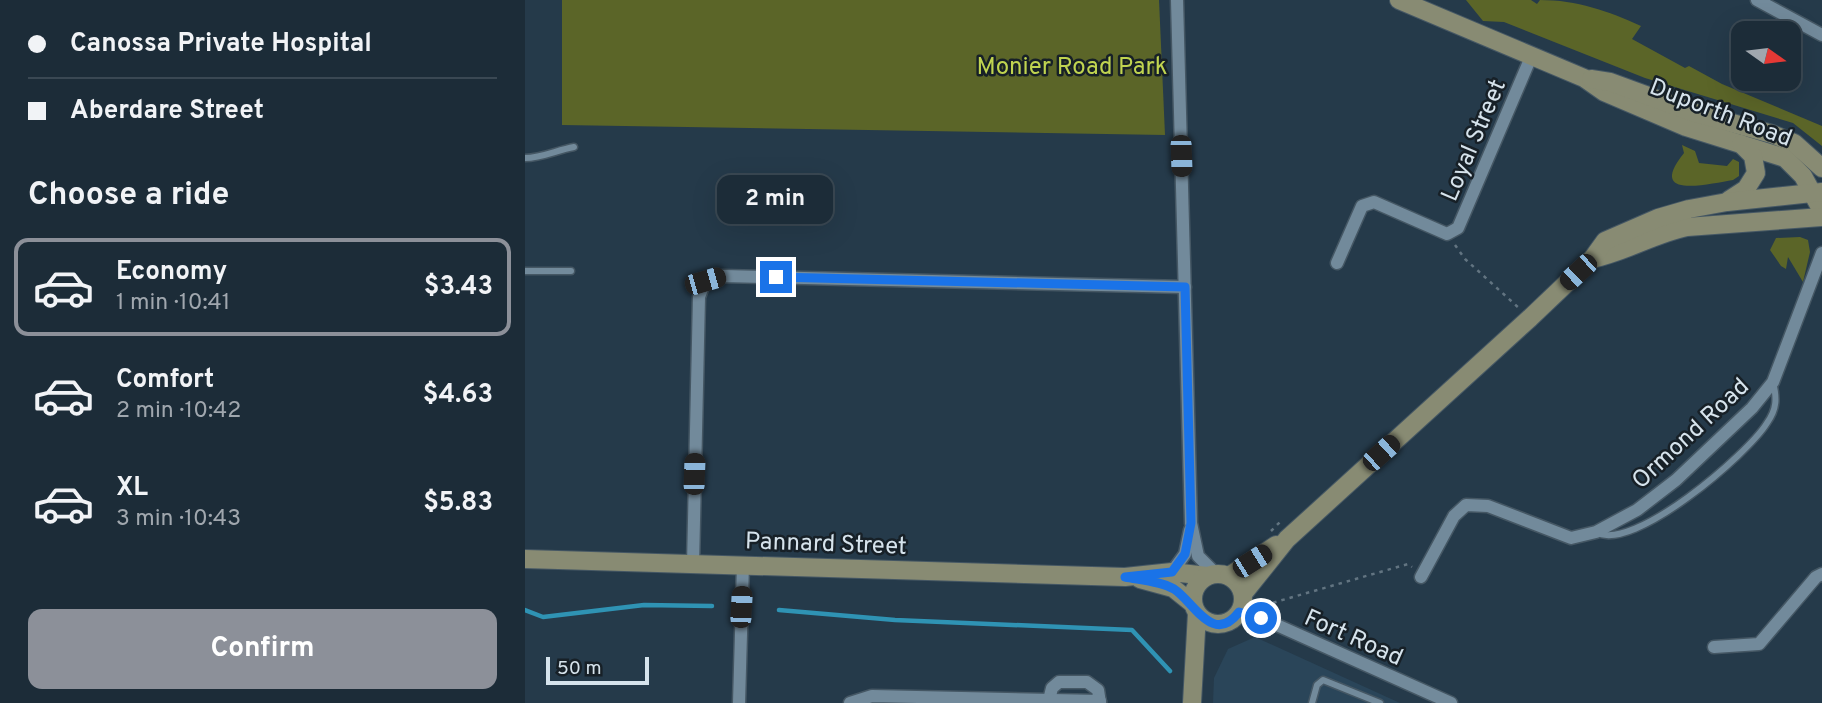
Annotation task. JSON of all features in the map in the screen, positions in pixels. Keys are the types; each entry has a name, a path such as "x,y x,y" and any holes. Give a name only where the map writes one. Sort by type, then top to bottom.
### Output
{"main road":[{"name":"Duporth Road","path":"1399,0 1584,78 1610,82 1692,112 1772,134 1794,143 1822,169"},
{"name":"Duporth Road","path":"1584,78 1604,92 1686,127 1785,158 1816,192 1822,211"},
{"path":"1727,202 1746,189 1756,173 1753,156 1740,143"},
{"path":"1195,609 1213,624 1225,623 1239,612 1243,594 1287,539 1530,318 1592,259 1605,241 1633,227 1689,209 1816,192"},
{"path":"1592,259 1611,255 1667,231 1687,227 1822,216"},
{"path":"1192,703 1194,590 1287,539"},
{"name":"Pannard Street","path":"525,559 1125,577 1172,572 1217,575"},
{"path":"1217,575 1239,585 1243,594"},
{"name":"Pannard Street","path":"1125,577 1173,589 1195,609"},
{"path":"1193,670 1213,624"}],"street":[{"path":"1177,0 1191,523 1198,556 1217,575"},
{"path":"1757,0 1822,35"},
{"name":"Loyal Street","path":"1447,234 1458,228 1531,57"},
{"path":"1337,263 1363,206 1374,202 1447,234"},
{"name":"Ormond Road","path":"1421,577 1454,516 1466,505 1488,506 1571,538 1596,532 1637,510 1676,480 1752,408 1773,383 1822,258"},
{"path":"693,565 699,297 705,281 723,276 1185,287"},
{"path":"1172,572 1185,554 1191,523"},
{"path":"739,703 743,564"},
{"path":"1714,648 1759,644 1816,577 1822,574"},
{"name":"Fort Road","path":"1239,612 1261,618 1451,703"},
{"path":"850,703 873,696 1100,702 1094,685 1059,681 1052,688 1049,700"}],"lane":[{"path":"525,158 538,158 552,151 573,147"},
{"path":"525,271 571,271"},
{"name":"Ormond Road","path":"1596,532 1602,536 1620,536 1646,527 1730,461 1768,423 1778,400 1773,383"},
{"path":"1312,703 1317,685 1323,680 1380,703"}],"path":[{"path":"1447,234 1465,259 1530,318"},
{"path":"1265,606 1408,564 1421,577"}],"shaded area":[{"path":"1255,637 1400,703 1213,703 1214,678 1228,649"}],"green space":[{"name":"Monier Road Park","path":"562,0 1159,0 1165,135 562,125"},
{"path":"1466,0 1531,0 1537,4 1540,0 1567,2 1604,11 1641,26 1632,39 1685,68 1689,66 1731,88 1731,91 1739,91 1822,126 1822,146 1793,123 1645,78 1504,22 1483,21"},
{"path":"1682,145 1695,151 1699,163 1727,166 1733,159 1739,162 1739,176 1733,180 1696,186 1676,183 1672,178 1674,168 1684,153"},
{"path":"1800,237 1808,240 1810,252 1803,282 1788,257 1786,269 1770,250 1776,238"}],"waterway":[{"path":"525,610 543,617 644,605 712,606"},
{"path":"779,610 895,620 1132,630 1170,671"}],"route":[{"path":"776,277 1185,287 1191,523 1185,554 1172,572 1125,577 1173,589 1193,604 1201,618 1213,624 1231,621 1239,612 1261,618"}]}
